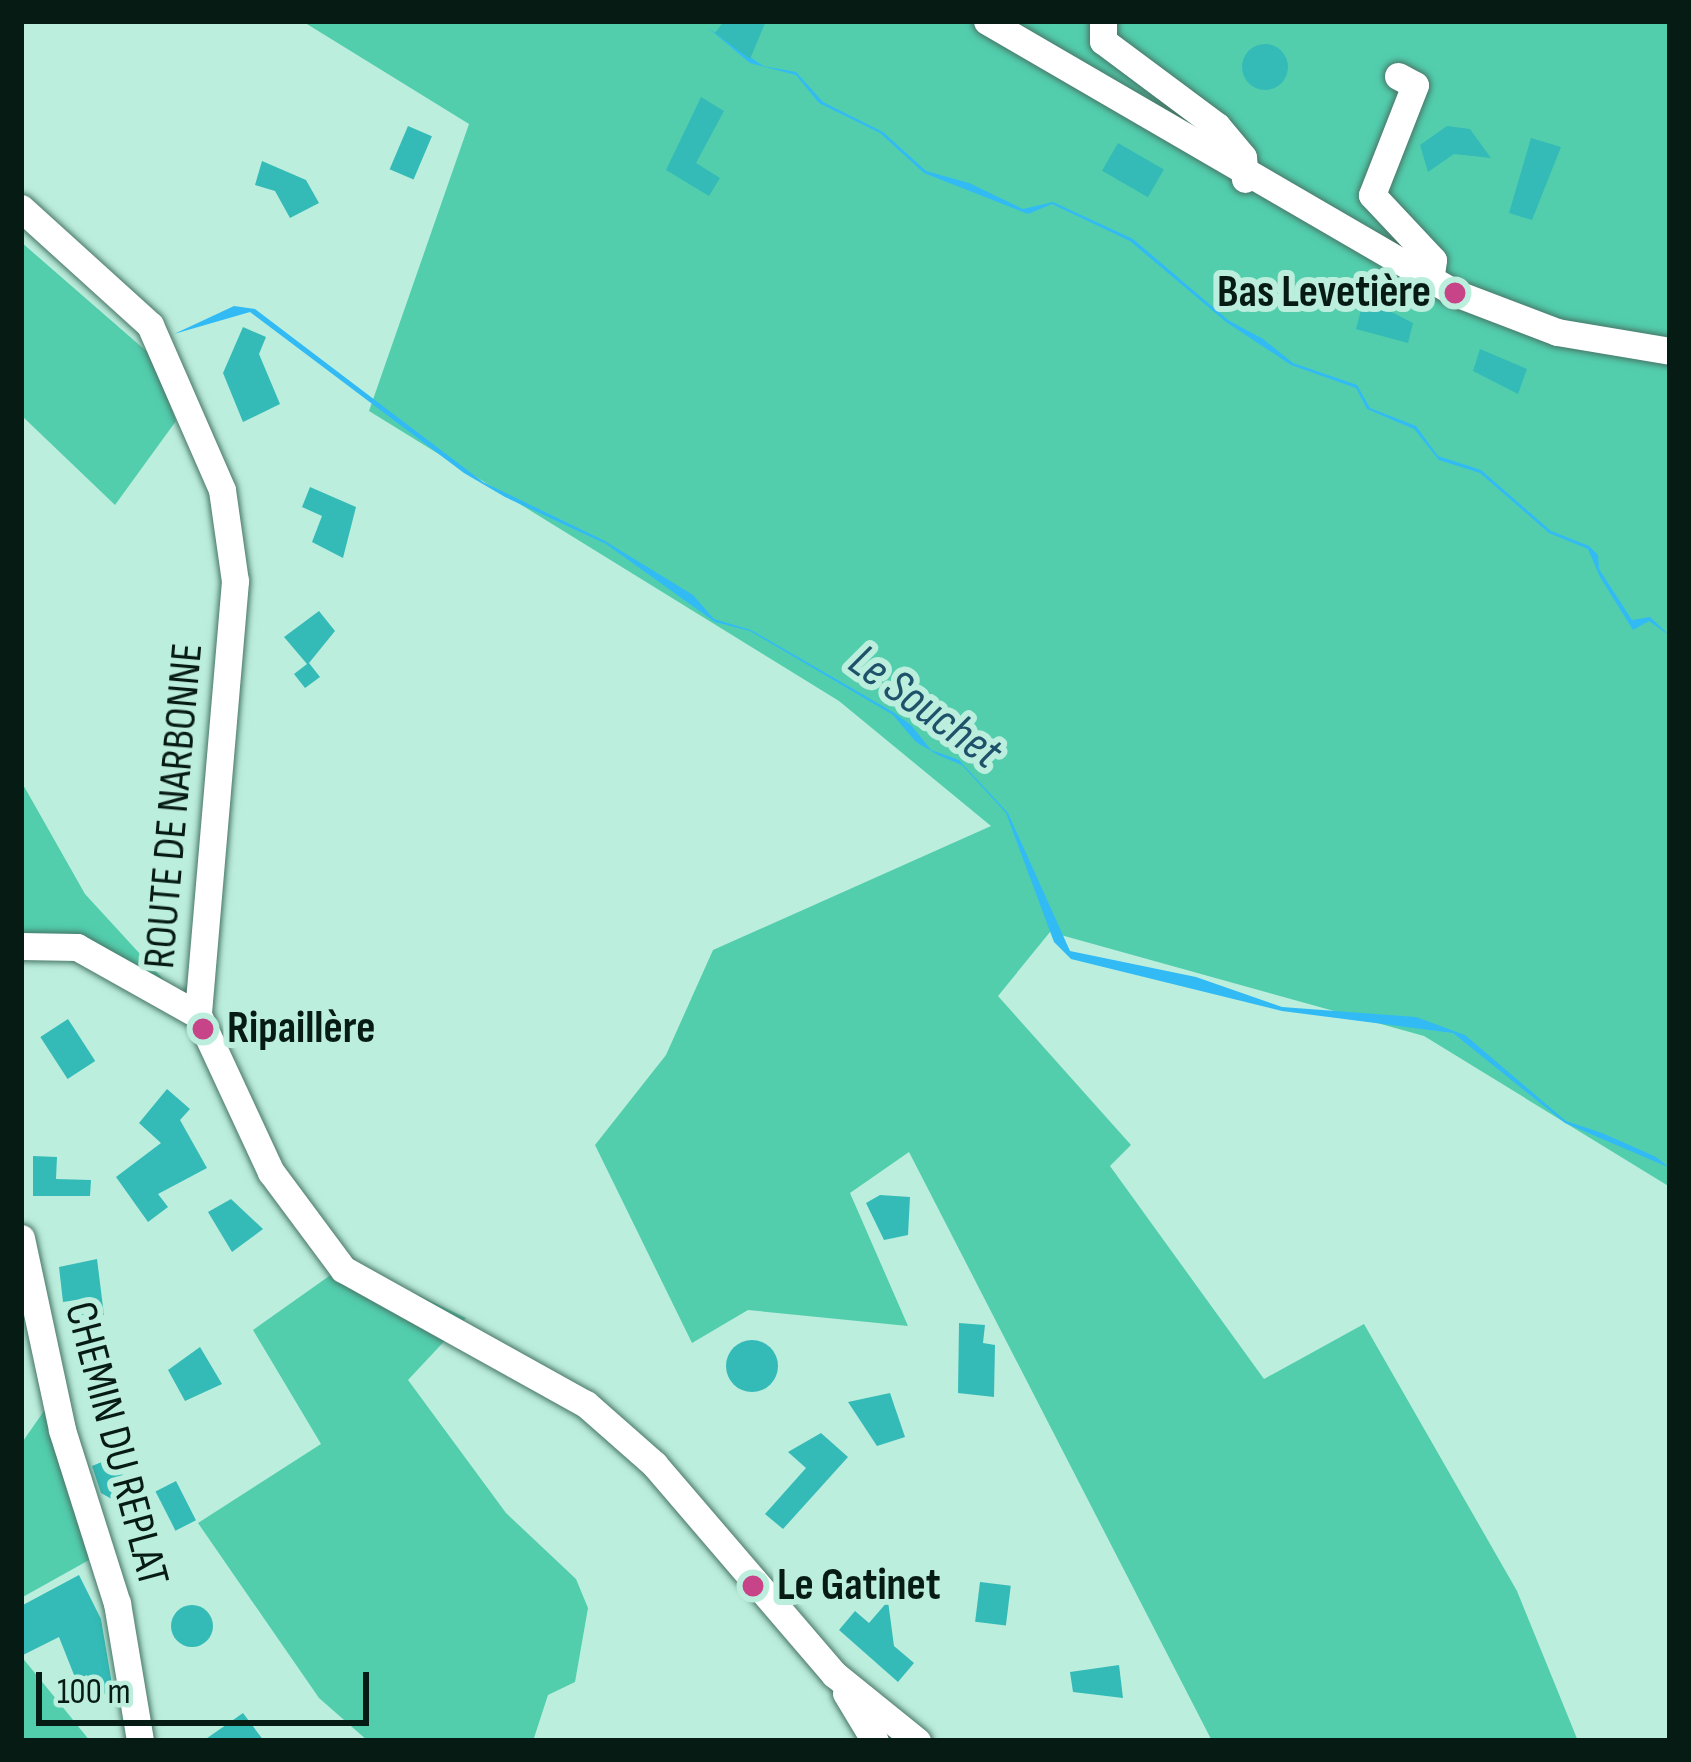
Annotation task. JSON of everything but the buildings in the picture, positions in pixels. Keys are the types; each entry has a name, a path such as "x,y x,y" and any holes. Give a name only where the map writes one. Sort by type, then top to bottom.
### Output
{"street":[{"path":"987,21 1245,179 1430,281 1557,332 1670,352"},
{"path":"1102,21 1103,41 1217,126 1243,157 1245,179"},
{"path":"1398,76 1414,85 1372,195 1433,260 1430,281"},
{"name":"ROUTE DE NARBONNE","path":"21,208 151,325 201,423 231,526 199,1015 315,1243 586,1404 654,1464 835,1674 917,1741"},
{"path":"21,946 76,947 199,1015"},
{"name":"CHEMIN DU REPLAT","path":"21,1238 62,1430 117,1603 140,1741"},
{"path":"835,1674 875,1741"}],"green space":[{"path":"302,21 1670,21 1670,1187 1424,1036 1050,932 998,996 1131,1145 1110,1166 1264,1379 1364,1324 1517,1591 1578,1741 1212,1741 909,1152 850,1193 908,1326 748,1310 692,1343 595,1145 666,1055 713,950 991,826 839,701 369,411 469,124"},
{"path":"21,242 152,356 176,421 115,505 21,415"},
{"path":"21,781 85,894 186,1004 21,933"},
{"path":"349,1262 466,1318 408,1380 506,1513 576,1579 588,1608 575,1682 548,1695 533,1741 368,1741 319,1698 198,1523 321,1444 253,1330"},
{"path":"46,1408 98,1555 21,1598 21,1444"},
{"path":"21,1656 61,1705 90,1741 21,1741"}],"water":[{"path":"707,27 763,66 796,72 823,102 883,132 926,171 969,183 1023,209 1053,202 1133,239 1228,320 1293,363 1357,385 1370,408 1416,426 1438,456 1481,470 1551,531 1589,546 1632,620 1650,617 1670,636 1649,621 1633,630 1600,577 1588,549 1549,533 1480,473 1439,460 1414,429 1367,409 1356,388 1291,365 1226,322 1130,241 1052,204 1028,214 924,173 880,133 819,103 796,75 750,63"},
{"path":"234,306 255,309 483,482 605,541 693,595 714,619 751,630 893,712 931,750 959,760 1008,813 1070,951 1196,977 1282,1007 1416,1017 1465,1035 1566,1121 1643,1151 1670,1168 1565,1123 1453,1033 1282,1011 1071,959 1054,942 1006,813 962,765 938,755 916,742 893,715 750,631 715,622 606,544 464,473 250,312 174,334"}],"place":[{"name":"Bas Levetière","path":"1455,293"},
{"name":"Ripaillère","path":"203,1029"},
{"name":"Le Gatinet","path":"753,1586"}],"water label":[{"name":"Le Souchet","path":"925,707"}]}
